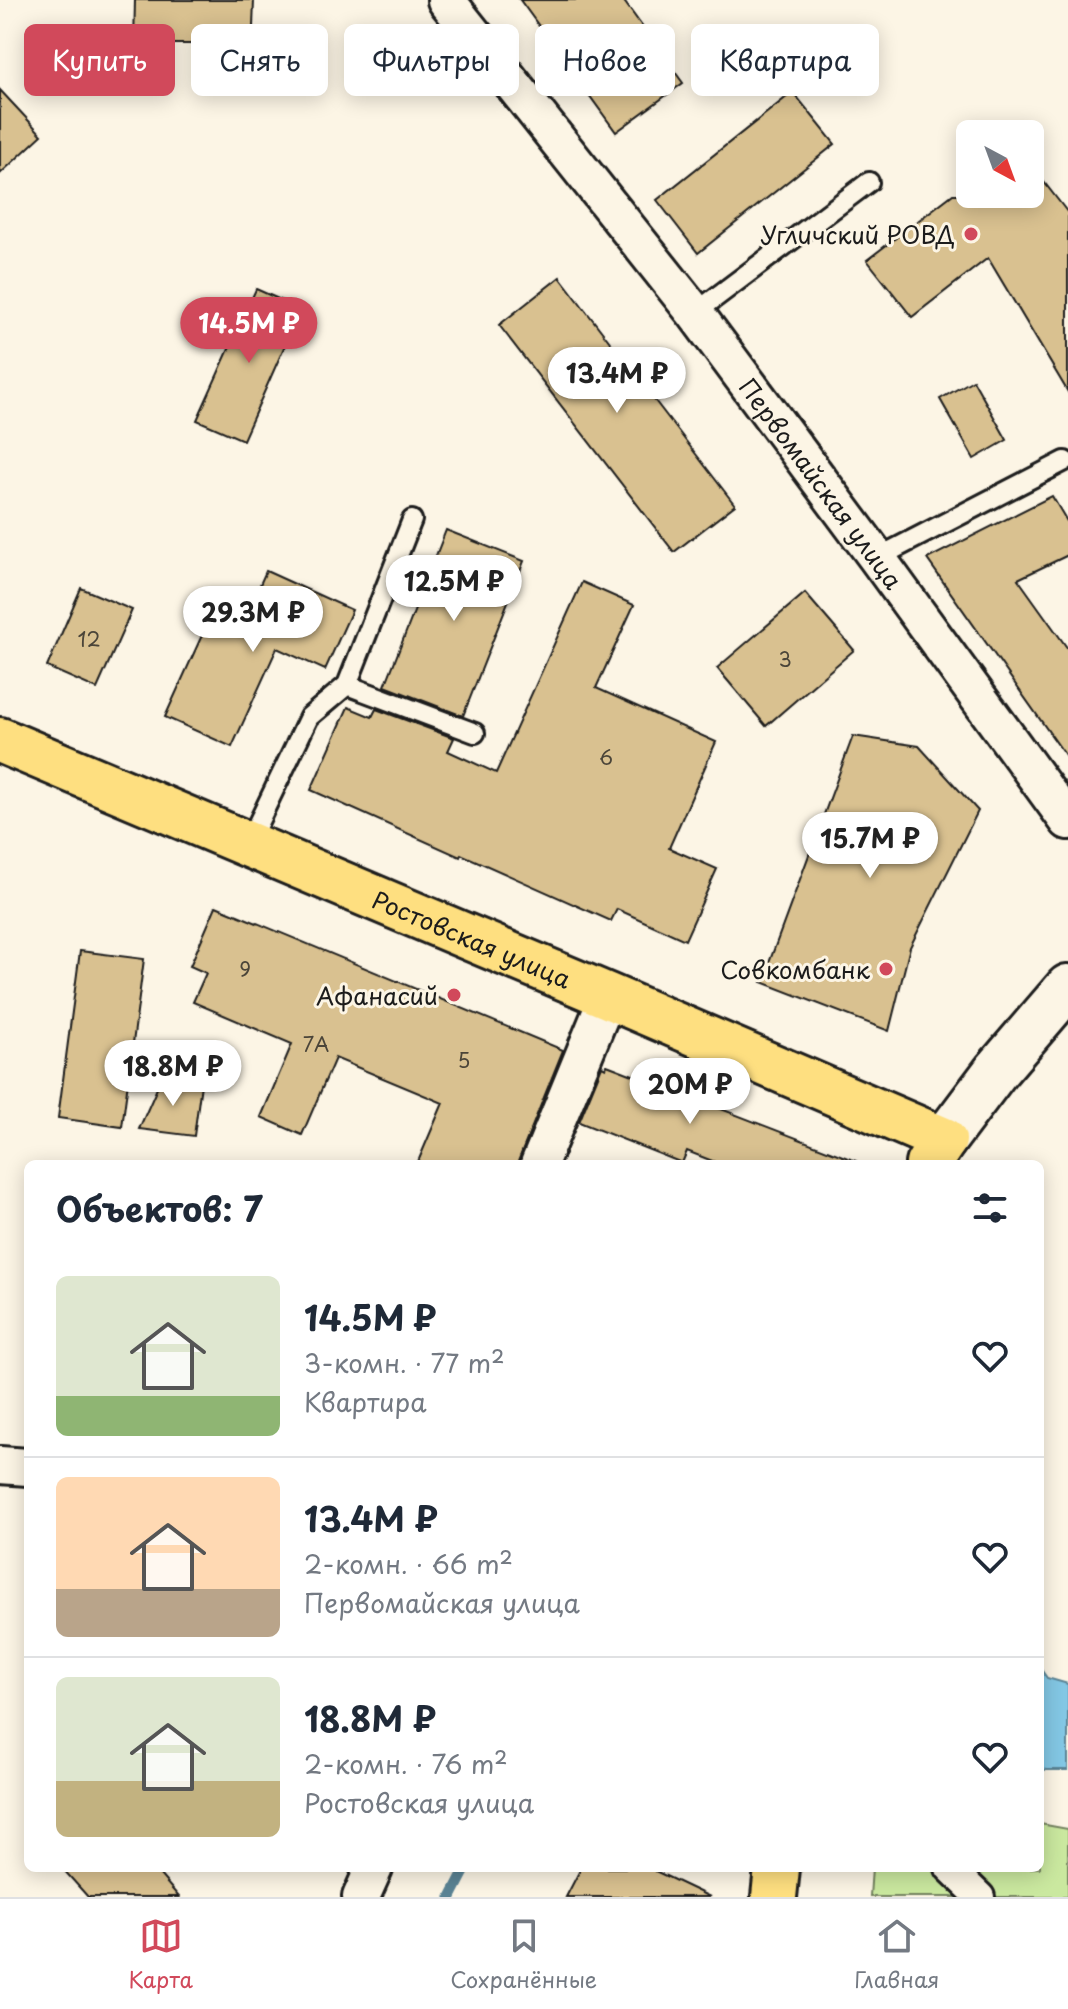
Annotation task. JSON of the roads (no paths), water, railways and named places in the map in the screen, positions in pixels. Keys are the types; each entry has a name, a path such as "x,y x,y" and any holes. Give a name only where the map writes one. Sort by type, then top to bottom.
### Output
{"main road":[{"name":"Ростовская улица","path":"0,740 608,996 936,1152"},
{"path":"774,1897 777,1872"}],"street":[{"name":"Первомайская улица","path":"446,0 695,313 1068,821"},
{"path":"936,1152 996,1071 1068,987"},
{"path":"541,1160 608,996"},
{"path":"0,1465 24,1467"},
{"path":"361,1897 372,1872"},
{"path":"954,1872 980,1897"}],"lane":[{"path":"695,313 869,182"},
{"path":"877,558 1067,463"},
{"path":"248,844 309,717 347,685 412,520"},
{"path":"347,685 475,733"}],"water":[{"path":"1044,1674 1047,1678 1068,1684 1068,1770 1046,1770"}],"waterway":[{"path":"451,1897 464,1872"}],"place":[{"name":"Угличский РОВД","path":"971,234"},
{"name":"Совкомбанк","path":"886,969"},
{"name":"Афанасий","path":"454,995"}]}
